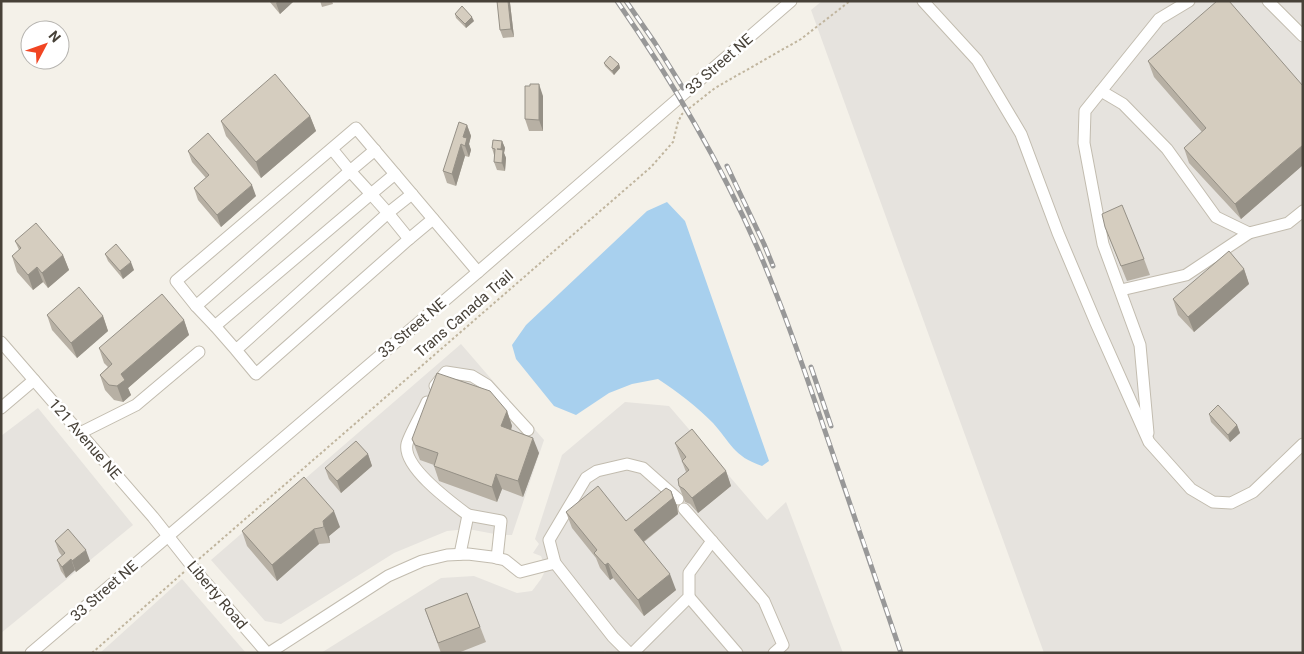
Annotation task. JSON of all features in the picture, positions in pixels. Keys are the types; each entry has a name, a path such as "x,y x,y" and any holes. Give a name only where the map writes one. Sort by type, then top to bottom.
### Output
{"street":[{"name":"33 Street NE","path":"31,653 792,1"},
{"path":"923,1 977,60 1021,134 1066,251 1149,442 1191,489 1213,502 1231,504 1252,492 1303,444"},
{"path":"1149,442 1140,345 1103,244 1084,143 1085,111 1159,20 1189,1"},
{"path":"1268,1 1303,36"},
{"path":"1101,91 1123,104 1167,149 1216,217 1249,233"},
{"path":"433,219 256,374 176,281 356,128 478,272"},
{"path":"332,149 409,239"},
{"path":"196,306 374,150"},
{"path":"215,326 395,174"},
{"path":"236,350 388,213 412,194"},
{"path":"1120,290 1186,275 1249,233 1288,223 1303,211"},
{"name":"121 Avenue NE","path":"1,342 168,536"},
{"path":"80,433 136,405 199,352"},
{"path":"498,558 501,521 468,515 440,494 417,470 408,456 407,444 438,380 446,372 472,376 487,385 528,430"},
{"path":"1,408 34,380"},
{"path":"630,653 613,637 555,563 549,540 586,478 597,471 628,464 642,468 681,504 764,600 782,650"},
{"path":"460,554 468,515"},
{"name":"Liberty Road","path":"168,536 268,653"},
{"path":"712,541 689,573 689,597 737,653"},
{"path":"268,653 388,576 422,561 447,554 498,558 505,560 520,572 555,563"},
{"path":"633,653 689,597"}],"path":[{"name":"Trans Canada Trail","path":"92,653 651,167 673,142 682,114 715,88 801,39 850,1"}],"shaded area":[{"path":"822,1 1303,1 1303,653 1044,653 811,10"},
{"path":"461,344 544,440 512,535 500,535 468,529 447,531 394,553 281,624 265,621 211,560"},
{"path":"625,402 669,406 767,520 786,502 843,653 607,653 605,651 603,653 321,653 441,578 474,576 517,593 532,591 546,569 541,556 533,553 539,544 535,539 562,455"},
{"path":"38,408 133,525 1,633 1,436"},
{"path":"182,579 246,653 100,653"}],"water":[{"path":"667,202 685,221 769,461 762,466 738,453 707,417 658,379 632,384 609,393 576,415 554,406 516,359 512,345 526,325 647,211"}],"building":[{"path":"497,1 508,1 511,29 500,30"},
{"path":"1217,1 1229,1 1303,86 1303,145 1235,204 1184,148 1206,128 1148,61"},
{"path":"462,6 472,17 465,24 455,14"},
{"path":"610,56 619,64 612,71 604,63"},
{"path":"275,74 310,116 256,162 221,121"},
{"path":"530,84 539,84 539,120 525,119 525,86 530,86"},
{"path":"459,122 467,125 463,137 467,138 465,146 461,144 452,174 443,171"},
{"path":"208,133 252,185 217,215 194,188 209,175 188,151"},
{"path":"493,140 502,141 501,149 497,149 503,150 502,163 494,162 495,149 492,148"},
{"path":"1122,205 1144,259 1121,266 1105,227 1102,214"},
{"path":"36,223 63,255 42,273 37,267 28,275 12,256 21,248 15,241"},
{"path":"116,244 131,262 120,271 105,254"},
{"path":"1229,251 1244,269 1188,317 1173,299"},
{"path":"79,287 103,316 71,343 47,315"},
{"path":"162,294 184,320 121,374 125,380 117,386 109,385 100,375 112,364 99,348"},
{"path":"437,373 490,391 507,411 501,426 533,438 518,481 496,474 492,487 434,466 438,453 415,445 412,439"},
{"path":"1218,405 1237,425 1228,435 1209,414"},
{"path":"692,429 726,471 692,498 679,486 678,479 689,470 682,461 686,457 675,443"},
{"path":"356,441 368,454 337,481 325,468"},
{"path":"304,477 334,511 323,521 324,527 314,529 272,565 242,531"},
{"path":"598,486 626,521 666,488 671,491 673,498 634,530 670,574 638,600 608,563 605,565 594,553 597,550 566,512"},
{"path":"68,529 86,550 62,567 57,560 65,553 55,541"},
{"path":"467,593 480,627 438,643 425,609"}],"railway":[{"path":"617,1 693,121 727,183 757,247 776,292 801,361 901,653"},
{"path":"626,1 683,88"},
{"path":"727,166 773,266"},
{"path":"811,367 831,426"}]}
